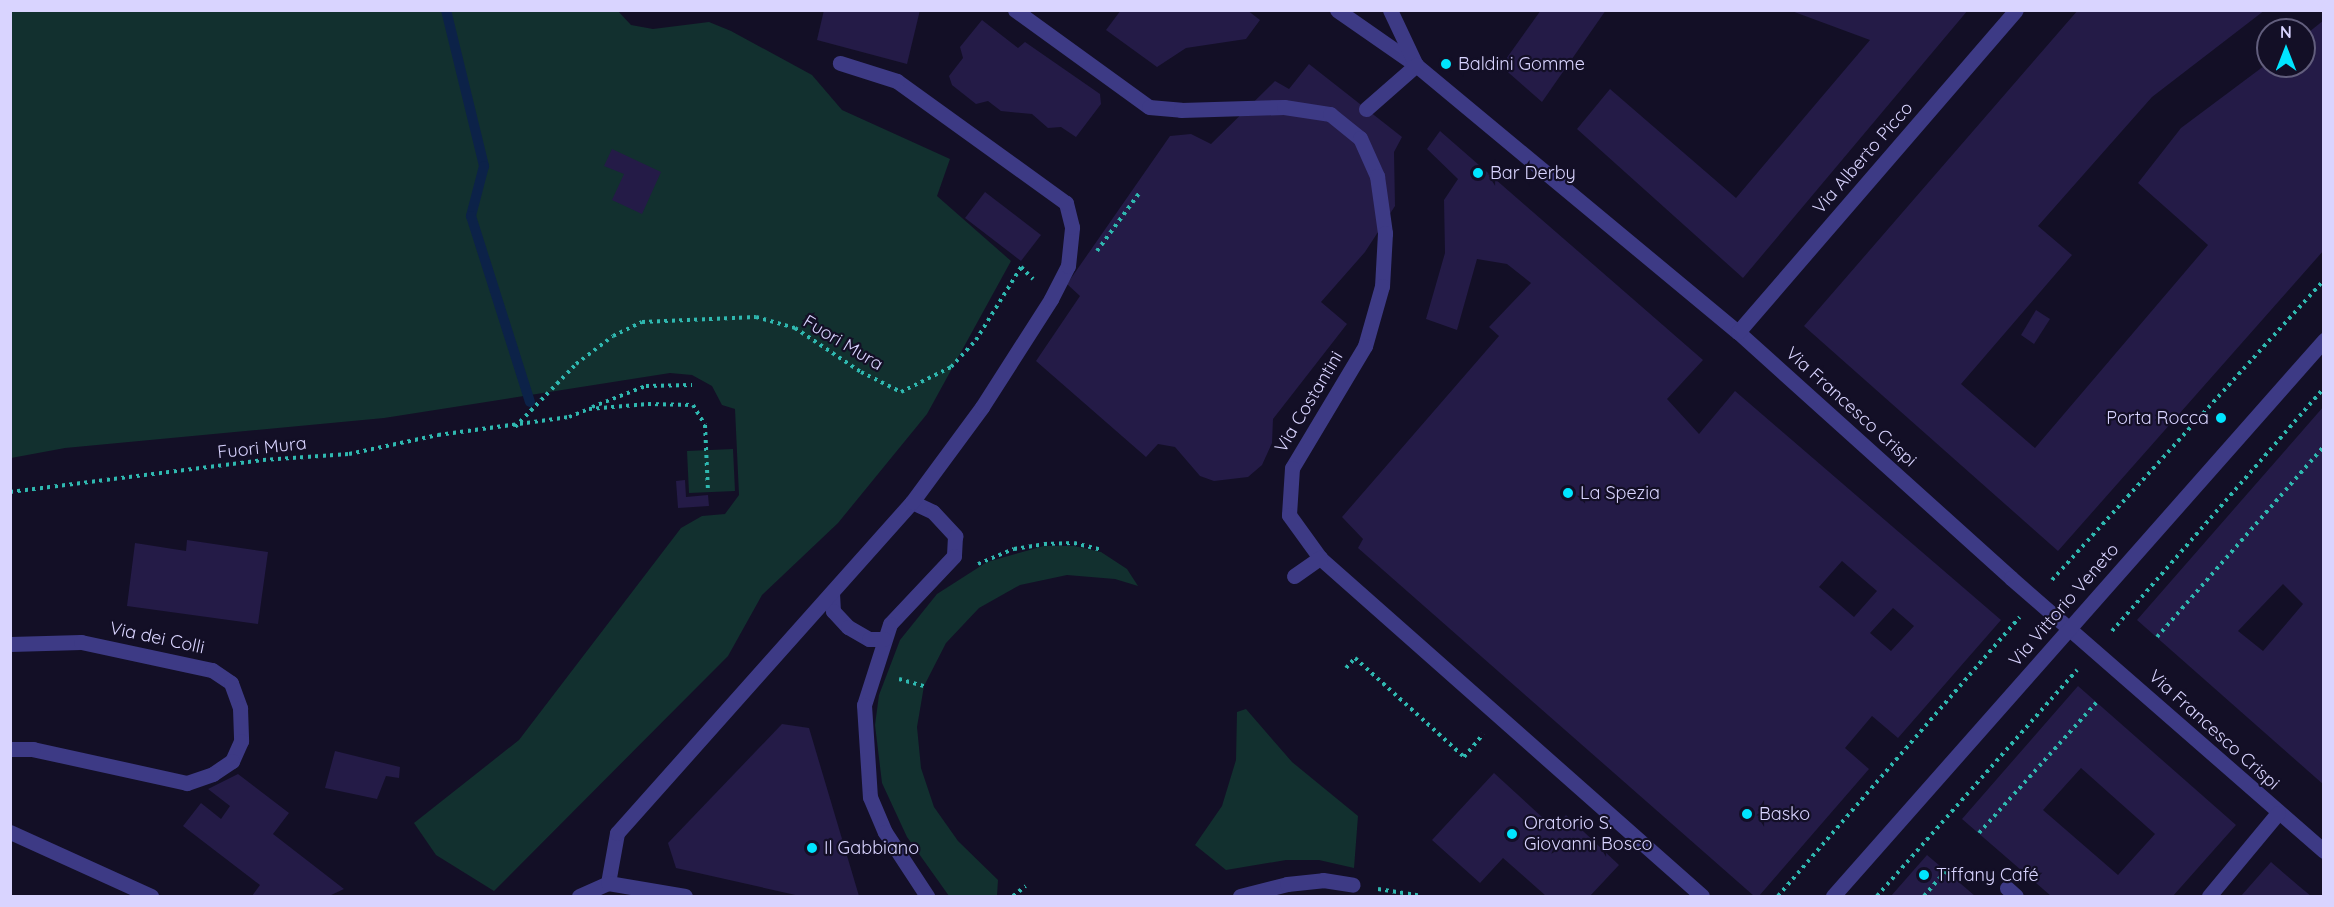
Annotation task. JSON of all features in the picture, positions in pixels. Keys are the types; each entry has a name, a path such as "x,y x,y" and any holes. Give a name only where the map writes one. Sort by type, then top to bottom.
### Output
{"street":[{"name":"Via Costantini","path":"1015,10 1149,107 1181,110 1284,107 1330,114 1360,138 1377,176 1383,222 1382,286 1365,346 1292,468 1289,515 1320,558 1702,897"},
{"name":"Via Francesco Crispi","path":"1337,10 1416,65 1738,332 2278,813 2324,850"},
{"path":"1366,109 1416,65 1390,10"},
{"name":"Via Alberto Picco","path":"1738,332 2016,10"},
{"path":"608,884 616,833 912,502 982,407 1051,299 1068,266 1072,227 1066,203 897,81 840,63"},
{"name":"Via Vittorio Veneto","path":"1833,897 2324,340"},
{"path":"912,502 933,512 955,536 954,556 890,624 864,705 870,797 885,832 927,897"},
{"path":"1294,576 1320,558"},
{"path":"832,593 833,611 848,627 869,639 884,639"},
{"name":"Via dei Colli","path":"10,644 81,642 212,670 231,683 240,708 241,741 232,761 213,774 187,783 33,750 10,750"},
{"path":"2210,897 2278,813"},
{"path":"10,832 152,897"},
{"path":"1240,897 1323,880 1353,885"},
{"path":"579,897 608,884 685,897"}],"path":[{"name":"Fuori Mura","path":"515,427 576,364 613,336 642,322 756,317 795,328 861,372 901,392 951,367 976,340 1021,267 1051,299"},
{"path":"589,409 646,386 692,385"},
{"name":"Fuori Mura","path":"10,492 263,460 349,454 438,435 515,427 569,417 589,409 693,405 705,425 708,490"},
{"path":"2157,637 2324,446"},
{"path":"968,569 1014,549 1044,544 1074,543 1102,550"},
{"path":"1346,668 1355,658 1464,757 1498,715"},
{"path":"1979,833 2097,702"},
{"path":"1924,897 1946,871"},
{"path":"1353,885 1422,897"},
{"path":"1014,897 1026,886"}],"green space":[{"path":"617,10 631,25 653,29 709,22 731,31 812,75 842,110 950,159 937,196 1011,261 927,414 838,523 762,595 728,656 494,891 436,855 414,823 519,740 681,528 702,516 725,514 739,495 735,409 722,405 712,386 692,375 670,373 384,418 65,448 11,458 11,11"},
{"path":"733,449 735,491 689,493 687,451"},
{"path":"1044,546 1074,546 1101,552 1127,569 1138,586 1115,579 1067,575 1020,585 979,608 946,643 924,686 917,727 921,768 934,807 958,841 998,880 997,896 949,896 907,837 882,783 875,725 879,695 900,640 937,594 987,562"},
{"path":"1246,709 1292,762 1358,816 1354,868 1319,860 1286,860 1226,870 1195,845 1222,806 1236,760 1237,712"}],"building":[{"path":"824,10 920,10 907,64 817,40"},
{"path":"1121,10 1247,10 1260,20 1246,39 1186,48 1157,67 1106,30"},
{"path":"1541,10 1606,10 1542,102 1501,66"},
{"path":"1789,10 1968,10 1743,278 1577,129 1610,89 1736,198 1870,40"},
{"path":"2078,10 2265,10 2152,97 2038,226 2072,255 1961,384 2035,448 2208,245 2138,183 2181,128 2256,72 2256,78 2316,78 2316,26 2324,20 2324,250 2058,551 1804,326"},
{"path":"982,20 1018,48 1025,42 1100,94 1101,104 1076,137 1061,127 1048,128 1032,114 1001,111 988,101 976,104 952,85 949,76 963,58 960,47"},
{"path":"1309,64 1402,137 1394,152 1395,206 1365,252 1321,302 1347,324 1273,419 1272,443 1262,465 1248,477 1214,481 1200,476 1175,447 1158,444 1146,457 1036,361 1080,296 1067,284 1170,136 1191,134 1211,144 1275,81 1289,89"},
{"path":"1440,131 1703,360 1667,399 1699,434 1735,391 2001,620 1898,738 1872,716 1845,748 1869,769 1759,896 1754,896 1358,548 1363,539 1342,517 1499,336 1489,327 1531,283 1507,264 1477,259 1457,330 1426,319 1445,253 1444,200 1458,179 1427,149","holes":["1842,561 1877,591 1854,617 1819,587","1893,608 1914,626 1891,651 1870,633"]},
{"path":"612,149 661,172 642,214 612,200 624,174 604,166"},
{"path":"985,192 1041,235 1021,261 965,218"},
{"path":"2036,310 2050,319 2034,344 2021,335"},
{"path":"2324,406 2324,785 2137,620","holes":["2283,584 2303,604 2263,651 2238,631"]},
{"path":"685,480 686,497 708,495 709,506 678,508 676,481"},
{"path":"187,540 268,552 258,624 127,606 135,543 186,551"},
{"path":"2078,686 2236,825 2173,896 2051,896 1962,819","holes":["2081,768 2155,834 2118,875 2043,810"]},
{"path":"782,724 809,728 859,896 800,896 676,868 668,843"},
{"path":"335,751 400,767 399,778 386,776 377,799 325,788"},
{"name":"Oratorio S. Giovanni Bosco","path":"1494,773 1554,828 1566,815 1619,865 1590,896 1546,896 1503,858 1480,883 1432,840"},
{"path":"238,774 289,813 273,834 344,889 329,896 252,896 260,885 183,826 201,803 221,819 230,806 208,789"},
{"path":"1927,855 1946,871 1975,896 1891,896"},
{"path":"2271,862 2300,887 2311,896 2241,896"}],"waterway":[{"path":"446,10 484,166 471,216 530,402"}],"place":[{"name":"Baldini Gomme","path":"1446,64"},
{"name":"Bar Derby","path":"1478,173"},
{"name":"Porta Rocca","path":"2221,418"},
{"name":"La Spezia","path":"1568,493"},
{"name":"Basko","path":"1747,814"},
{"name":"Oratorio S. Giovanni Bosco","path":"1512,834"},
{"name":"Il Gabbiano","path":"812,848"},
{"name":"Tiffany Café","path":"1924,875"}]}
